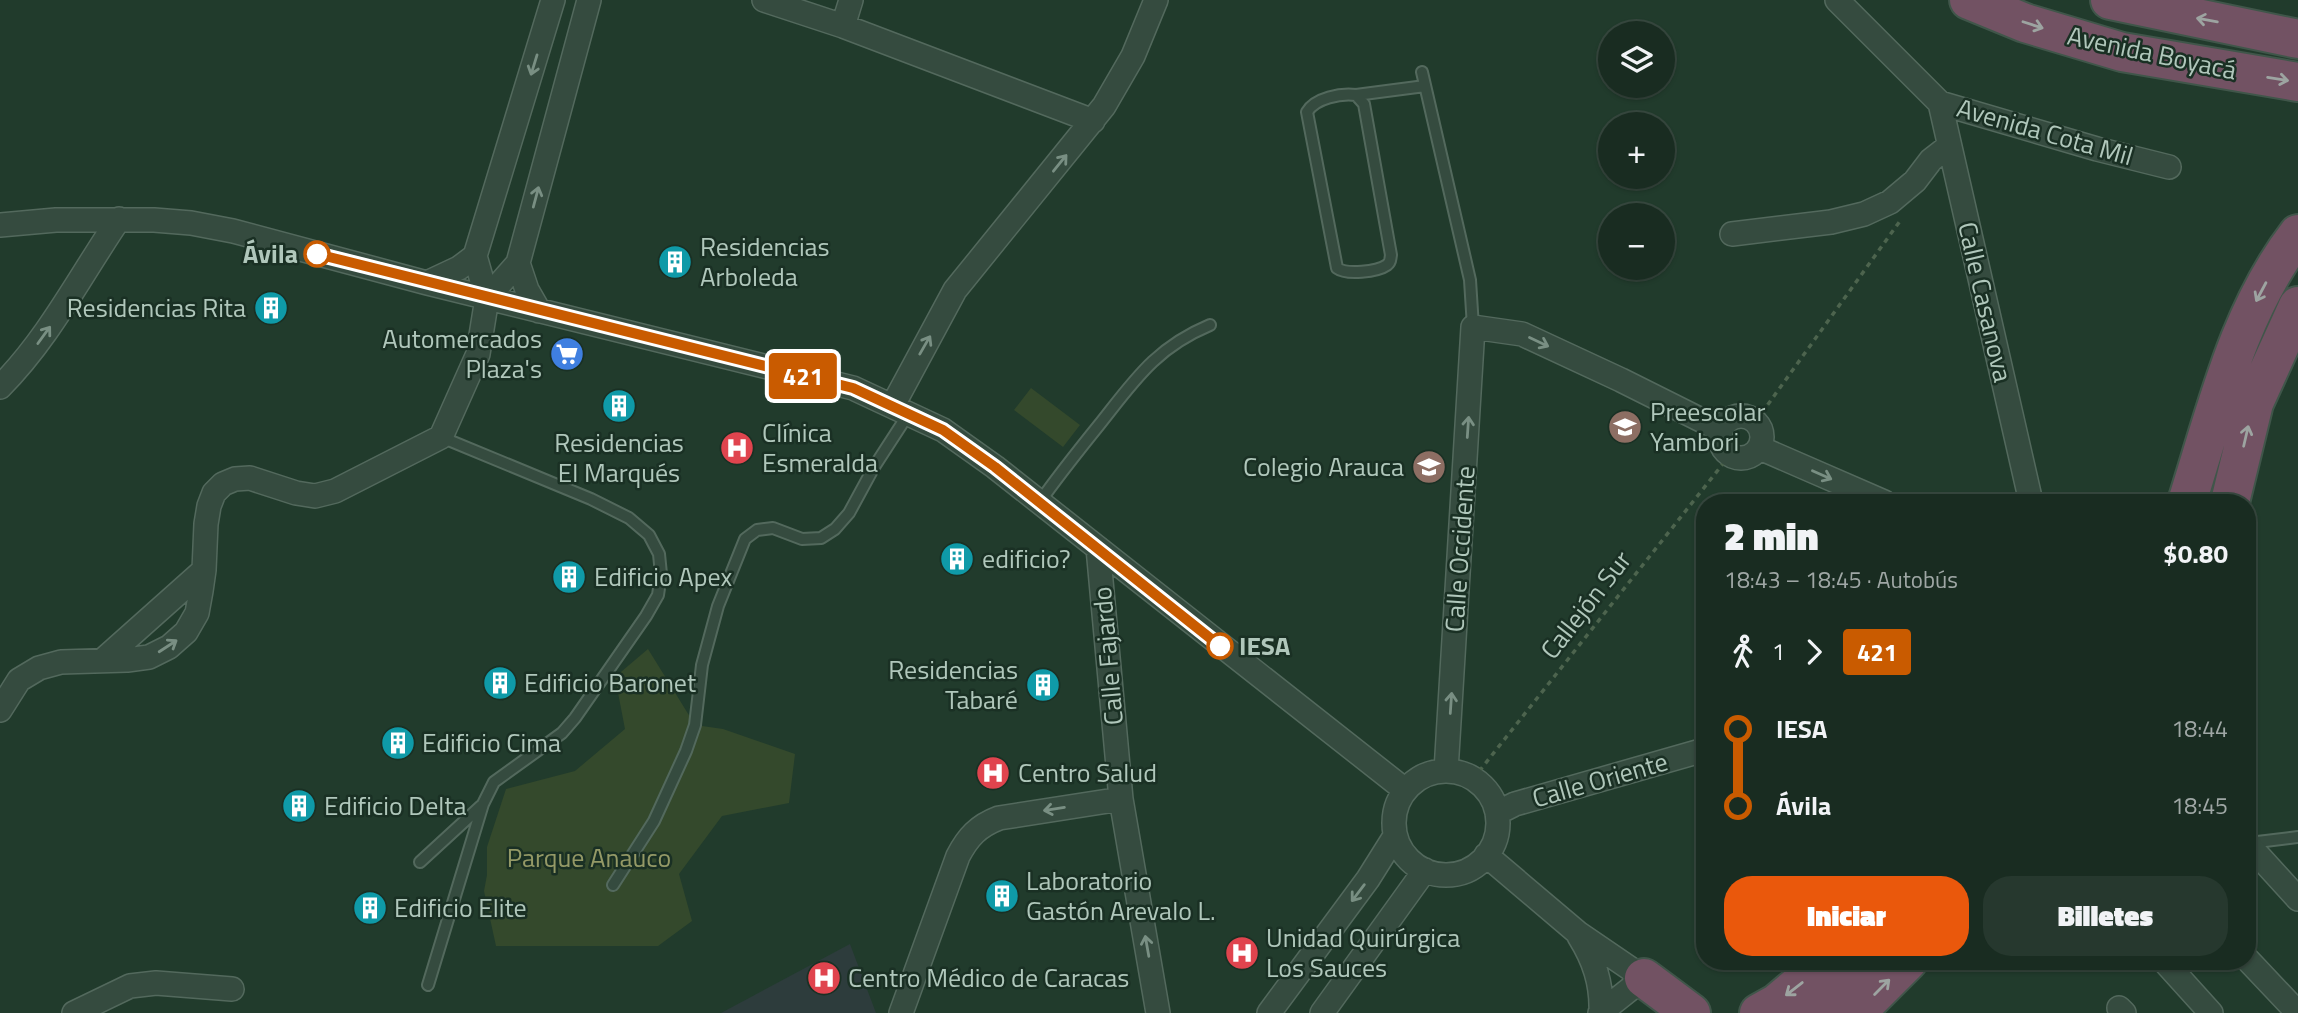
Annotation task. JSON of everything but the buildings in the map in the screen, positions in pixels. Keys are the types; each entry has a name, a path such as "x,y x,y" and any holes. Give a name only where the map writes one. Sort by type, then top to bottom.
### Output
{"highway":[{"name":"Avenida Boyacá","path":"1969,0 2025,23 2122,52 2298,82"},
{"name":"Avenida Boyacá","path":"2110,0 2298,39"},
{"path":"2189,494 2220,396 2249,316 2277,261 2298,234"},
{"path":"2232,494 2254,403 2298,306"},
{"path":"1759,1013 1777,1003 1816,970"},
{"path":"1813,1013 1855,970"},
{"path":"1856,1013 1899,970"},
{"path":"1644,978 1691,1013"}],"street":[{"path":"0,710 19,680 39,668 61,662 149,657 169,648 186,632 197,613 205,570 209,506 214,493 223,484 234,479 250,478 296,493 315,496 335,491 441,437 478,354 487,298 475,256 553,0"},
{"path":"487,298 518,263 589,0"},
{"path":"764,0 844,26 1093,121"},
{"path":"844,26 851,0"},
{"path":"901,409 956,290 1093,121 1133,56 1156,0"},
{"name":"Avenida Cota Mil","path":"1837,0 1940,103 2169,167"},
{"name":"Calle Casanova","path":"1940,103 2029,494"},
{"path":"1732,234 1831,222 1864,214 1890,202 1915,181 1931,160 1949,146"},
{"path":"0,387 24,363 57,317 119,219"},
{"path":"0,225 56,220 119,219 191,223 233,231 427,283 853,388 943,430 995,467 1405,790"},
{"path":"427,283 459,268 475,256"},
{"path":"518,263 527,290 539,311"},
{"path":"1473,327 1522,334 1721,430"},
{"name":"Calle Occidente","path":"1446,771 1473,327"},
{"path":"1739,416 1756,421 1762,434 1760,448 1746,457 1730,455 1722,447 1721,430 1728,420 1739,416"},
{"path":"1760,448 1866,494"},
{"name":"Calle Fajardo","path":"1098,548 1121,799 1158,1013"},
{"path":"103,660 205,570"},
{"name":"Calle Oriente","path":"1497,813 1515,804 1696,752"},
{"path":"1446,771 1473,779 1492,799 1497,813 1498,828 1494,842 1477,864 1452,874 1425,870 1406,857 1395,836 1394,812 1405,790 1424,776 1446,771"},
{"path":"901,1013 958,856 968,838 982,825 999,818 1121,799"},
{"path":"1269,1013 1368,879 1395,836"},
{"path":"2256,853 2298,900"},
{"path":"1486,855 1578,933 1644,978 1600,1013"},
{"path":"1322,1013 1425,870"},
{"path":"1578,933 1596,970 1601,994 1600,1013"},
{"path":"2256,969 2298,1013"},
{"path":"2172,970 2211,1013"},
{"path":"74,1013 130,986 156,983 232,989"}],"lane":[{"path":"1422,72 1470,280 1473,327"},
{"path":"1356,94 1364,104 1391,255 1390,262 1385,267 1350,273 1337,268 1307,112 1323,100 1348,94 1425,86"},
{"path":"1039,503 1143,369 1189,334 1210,326"},
{"path":"613,885 654,821 686,751 695,725 702,665 715,618 745,539 757,530 773,528 802,539 821,538 835,529 849,513 901,409"},
{"path":"428,985 483,804 494,782 562,733 575,718 646,616 658,595 662,574 659,554 649,535 629,518 591,499 441,437"},
{"path":"420,862 483,804"},
{"path":"2256,842 2298,837"}],"path":[{"path":"1756,421 1906,212"},
{"name":"Callejón Sur","path":"1699,494 1730,455"},
{"name":"Callejón Sur","path":"1473,779 1696,498"}],"shaded area":[{"name":"Centro Médico de Caracas","path":"850,944 876,1013 721,1013"}],"green space":[{"path":"1031,388 1080,425 1063,447 1014,410"},
{"name":"Parque Anauco","path":"648,649 695,725 723,729 795,754 789,803 722,816 679,874 692,921 658,946 496,946 484,891 487,847 506,789 575,771 625,729 615,677"}],"bus line":[{"name":"421","path":"317,254 853,388 893,405 943,430 995,467 1220,646"}],"place":[{"name":"Ávila","path":"317,254"},
{"name":"Residencias Arboleda","path":"675,262"},
{"name":"Residencias Rita","path":"271,308"},
{"name":"Automercados Plaza's","path":"567,354"},
{"name":"Residencias El Marqués","path":"619,406"},
{"name":"Preescolar Yambori","path":"1625,427"},
{"name":"Clínica Esmeralda","path":"737,448"},
{"name":"Colegio Arauca","path":"1429,467"},
{"name":"edificio?","path":"957,559"},
{"name":"Edificio Apex","path":"569,577"},
{"name":"IESA","path":"1220,646"},
{"name":"Edificio Baronet","path":"500,683"},
{"name":"Residencias Tabaré","path":"1043,685"},
{"name":"Edificio Cima","path":"398,743"},
{"name":"Centro Salud","path":"993,773"},
{"name":"Edificio Delta","path":"299,806"},
{"name":"Laboratorio Gastón Arevalo L.","path":"1002,896"},
{"name":"Edificio Elite","path":"370,908"},
{"name":"Unidad Quirúrgica Los Sauces","path":"1242,953"},
{"name":"Centro Médico de Caracas","path":"824,978"}]}
